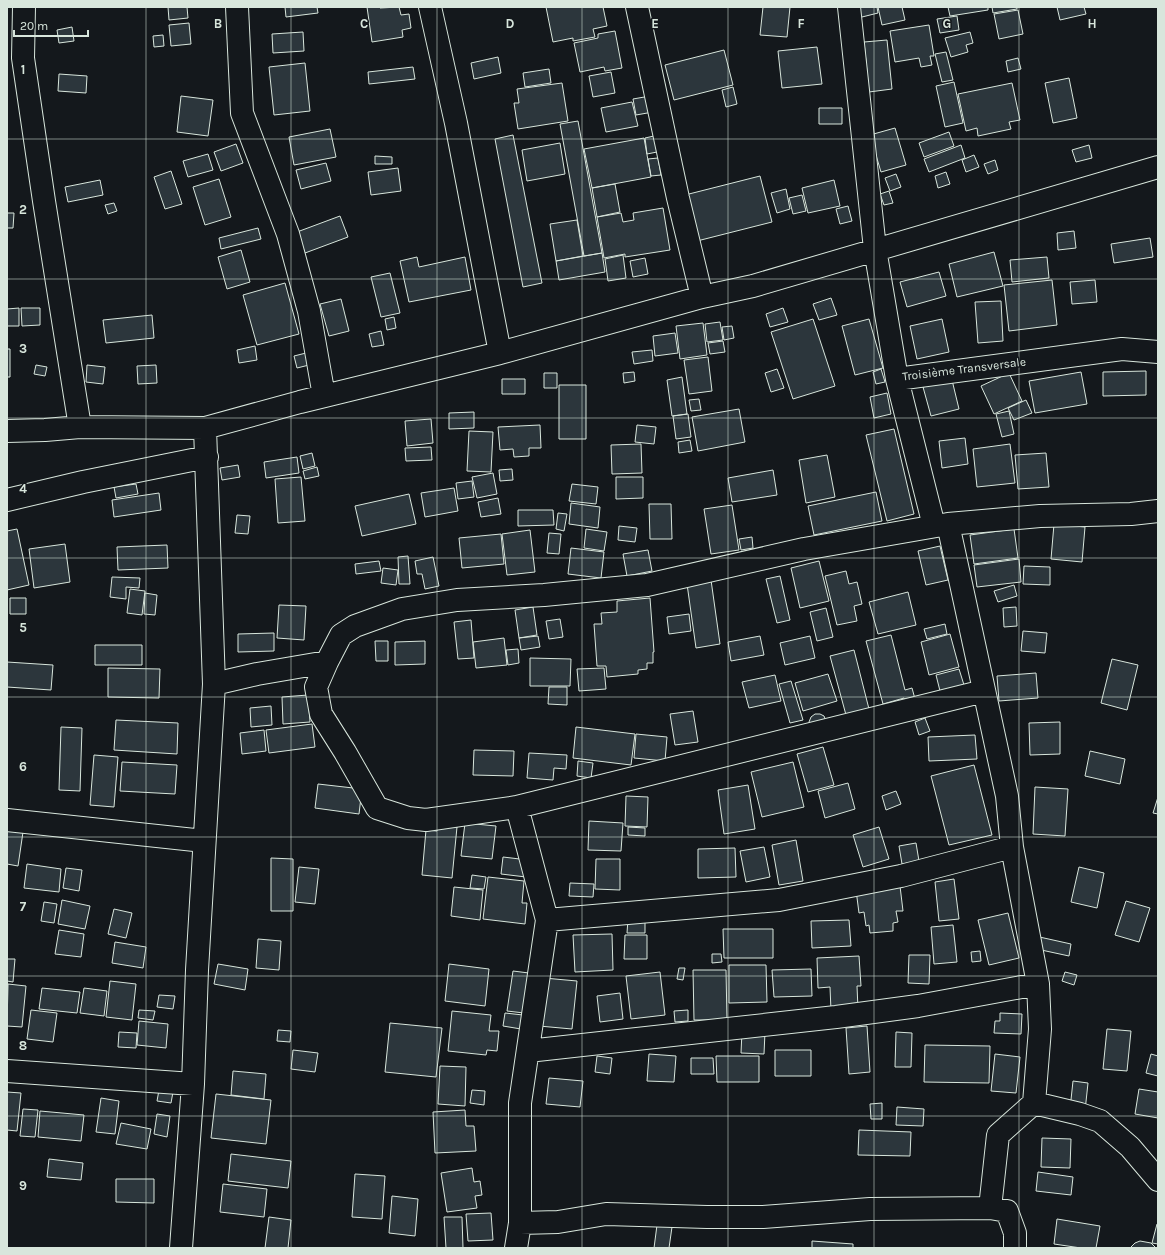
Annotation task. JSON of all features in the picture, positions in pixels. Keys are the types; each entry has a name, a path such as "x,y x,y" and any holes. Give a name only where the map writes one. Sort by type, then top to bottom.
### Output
{"street":[{"path":"24,7 24,66 80,427"},
{"path":"236,7 242,113 288,234 309,311 324,396"},
{"path":"430,7 456,123 500,353"},
{"path":"637,7 678,198 702,297"},
{"name":"Troisième Transversale","path":"848,7 875,250 897,379 1122,349 1158,352"},
{"path":"7,431 80,427 205,428 324,396 500,353 702,297 753,286 1158,167"},
{"path":"897,379 941,525 984,691 1007,796 1012,847 1038,984 1040,1029 1034,1103 998,1135 990,1208"},
{"path":"180,1248 193,1084 197,970 214,684 205,428"},
{"path":"7,500 83,482 207,457"},
{"path":"984,691 517,807 426,820 408,818 376,808 345,752 321,714 316,687 326,662 341,635 355,626 402,609 457,600 544,595 647,585 804,549 941,525 1040,516 1131,514 1158,511"},
{"path":"214,684 257,674 326,662"},
{"path":"516,1248 520,1223 520,1103 547,920 517,807"},
{"path":"7,820 204,841"},
{"path":"547,920 779,900 901,876 1012,847"},
{"path":"528,1051 836,1017 918,1006 1038,984"},
{"path":"7,1071 193,1084"},
{"path":"1034,1103 1080,1114 1100,1121 1130,1147 1158,1180"},
{"path":"520,1223 558,1222 606,1214 763,1217 870,1209 990,1208 1007,1211 1015,1233 1015,1248"}],"building":[{"path":"168,7 187,7 188,18 169,20"},
{"path":"285,7 317,7 318,13 286,17"},
{"path":"367,7 399,7 401,15 409,14 411,28 402,30 403,37 372,42"},
{"path":"546,7 603,7 607,26 593,29 595,37 573,41 573,38 553,42"},
{"path":"763,7 790,7 787,37 760,35"},
{"path":"856,7 877,7 878,13 858,18"},
{"path":"878,7 902,7 905,20 882,25"},
{"path":"948,7 988,7 988,10 950,16"},
{"path":"992,7 1017,7 1017,9 993,13"},
{"path":"1057,7 1084,7 1086,14 1060,20"},
{"path":"1018,10 1023,34 999,39 994,14"},
{"path":"957,16 959,30 940,33 937,19"},
{"path":"189,23 191,44 171,46 169,25"},
{"path":"929,25 934,56 930,56 932,65 921,67 919,58 895,62 890,31"},
{"path":"72,27 74,41 59,43 57,30"},
{"path":"615,31 622,68 605,71 604,67 580,72 574,43 598,38 598,34"},
{"path":"303,32 304,51 273,53 272,34"},
{"path":"970,32 973,43 966,45 968,52 951,57 945,38"},
{"path":"163,35 164,46 154,47 153,36"},
{"path":"887,40 892,89 869,92 864,42"},
{"path":"817,47 822,84 782,88 778,51"},
{"path":"724,50 733,85 674,100 665,65"},
{"path":"946,52 953,80 942,82 935,54"},
{"path":"498,57 501,73 474,79 471,63"},
{"path":"1018,58 1021,69 1008,72 1006,61"},
{"path":"305,63 310,111 274,115 269,67"},
{"path":"413,67 415,79 369,84 368,72"},
{"path":"549,69 551,83 525,87 523,73"},
{"path":"611,72 615,93 593,97 589,76"},
{"path":"59,74 87,76 86,93 58,91"},
{"path":"1069,78 1077,118 1053,123 1045,83"},
{"path":"954,82 963,123 945,127 936,86"},
{"path":"562,83 568,121 518,129 514,103 519,103 517,89"},
{"path":"1012,83 1020,120 1009,122 1011,129 978,136 977,128 966,131 958,94"},
{"path":"733,87 737,104 726,107 722,90"},
{"path":"181,96 213,100 208,136 177,132"},
{"path":"650,96 653,112 636,115 633,99"},
{"path":"632,102 638,126 606,132 601,108"},
{"path":"819,108 842,108 842,124 819,124"},
{"path":"578,121 602,253 584,256 560,124"},
{"path":"895,128 906,165 881,172 870,135"},
{"path":"330,129 336,157 294,165 289,137"},
{"path":"949,132 954,146 924,157 919,143"},
{"path":"513,135 542,283 523,287 495,139"},
{"path":"654,136 657,152 647,154 645,138"},
{"path":"644,138 651,177 592,188 584,149"},
{"path":"560,143 565,174 527,181 522,150"},
{"path":"236,144 243,163 221,171 214,152"},
{"path":"961,145 965,158 929,172 924,159"},
{"path":"1089,145 1092,158 1076,162 1072,150"},
{"path":"208,154 213,170 188,177 183,161"},
{"path":"974,155 979,167 966,172 962,160"},
{"path":"375,156 392,157 392,164 375,164"},
{"path":"658,158 661,175 651,176 648,159"},
{"path":"995,160 998,170 988,174 984,164"},
{"path":"326,163 331,181 301,189 296,170"},
{"path":"398,168 401,191 371,195 368,172"},
{"path":"171,171 182,204 165,209 154,177"},
{"path":"946,172 950,184 938,188 935,176"},
{"path":"896,174 901,187 890,191 885,178"},
{"path":"760,176 772,222 697,241 685,195"},
{"path":"219,179 231,217 205,225 193,187"},
{"path":"100,180 103,195 68,202 65,187"},
{"path":"834,180 840,206 808,213 802,188"},
{"path":"615,184 620,212 597,217 592,188"},
{"path":"786,189 790,209 777,213 771,193"},
{"path":"889,191 893,203 884,205 880,194"},
{"path":"802,195 806,211 793,214 789,198"},
{"path":"114,203 117,211 108,214 105,205"},
{"path":"848,206 852,221 840,224 836,209"},
{"path":"663,208 670,250 625,257 625,254 604,258 597,217 621,213 623,222 634,220 633,213"},
{"path":"7,213 14,213 13,228 7,228"},
{"path":"340,216 348,237 305,253 297,232"},
{"path":"577,220 583,256 556,261 550,224"},
{"path":"258,228 261,239 221,249 219,238"},
{"path":"1074,231 1076,248 1058,250 1057,233"},
{"path":"1150,238 1153,257 1114,263 1111,244"},
{"path":"241,250 250,282 227,289 218,257"},
{"path":"994,252 1003,286 957,297 949,264"},
{"path":"602,253 605,272 559,280 556,261"},
{"path":"623,255 626,278 608,281 605,259"},
{"path":"417,257 419,267 465,257 471,290 409,302 400,261"},
{"path":"1047,257 1049,278 1012,282 1010,260"},
{"path":"645,258 648,274 633,277 630,261"},
{"path":"939,272 946,296 907,307 900,282"},
{"path":"390,273 400,313 381,317 371,277"},
{"path":"1052,280 1057,325 1009,331 1004,285"},
{"path":"1095,280 1097,302 1072,304 1070,282"},
{"path":"285,283 299,334 257,345 243,295"},
{"path":"831,298 837,315 819,320 813,304"},
{"path":"341,299 349,331 329,336 320,304"},
{"path":"1001,301 1003,341 978,343 975,302"},
{"path":"19,308 19,326 7,326 7,309"},
{"path":"21,308 40,308 40,325 22,326"},
{"path":"783,308 788,322 770,327 766,314"},
{"path":"152,315 154,338 106,343 103,320"},
{"path":"394,317 396,328 387,330 385,319"},
{"path":"813,319 835,386 793,399 771,332"},
{"path":"869,319 883,368 855,375 842,326"},
{"path":"942,319 949,352 917,359 910,326"},
{"path":"720,322 723,340 707,342 705,324"},
{"path":"703,323 707,355 680,359 676,326"},
{"path":"732,326 734,338 724,340 722,327"},
{"path":"381,331 384,345 372,347 369,334"},
{"path":"675,333 678,353 655,356 653,336"},
{"path":"723,341 725,352 710,354 708,343"},
{"path":"255,346 257,360 239,363 237,350"},
{"path":"7,349 10,349 10,377 7,377"},
{"path":"652,350 653,361 634,364 632,352"},
{"path":"306,353 309,365 297,368 294,356"},
{"path":"708,357 712,391 689,394 684,360"},
{"path":"36,365 47,367 45,376 34,374"},
{"path":"87,365 105,367 103,384 86,382"},
{"path":"156,365 157,383 138,384 137,366"},
{"path":"777,369 784,388 771,392 765,373"},
{"path":"881,369 885,382 876,384 873,372"},
{"path":"1146,371 1146,395 1103,396 1103,372"},
{"path":"634,372 635,381 624,383 623,373"},
{"path":"1081,372 1087,404 1035,413 1029,381"},
{"path":"544,373 557,373 557,388 544,388"},
{"path":"1009,373 1022,401 994,414 981,386"},
{"path":"682,377 687,414 672,416 667,380"},
{"path":"502,379 525,379 525,394 502,394"},
{"path":"952,380 959,409 931,416 923,387"},
{"path":"559,385 586,385 586,439 559,439"},
{"path":"887,393 891,414 874,418 870,397"},
{"path":"699,399 701,410 691,411 689,400"},
{"path":"1026,400 1032,413 1014,420 1008,408"},
{"path":"739,409 745,442 698,451 692,417"},
{"path":"1009,411 1014,434 1002,437 996,414"},
{"path":"474,412 474,428 449,429 449,413"},
{"path":"688,414 691,437 676,439 673,416"},
{"path":"431,419 433,443 407,446 405,421"},
{"path":"540,425 541,448 529,448 529,456 514,457 513,449 500,450 498,427"},
{"path":"637,425 656,427 654,444 635,442"},
{"path":"894,429 914,514 887,521 866,435"},
{"path":"469,431 493,432 491,472 467,471"},
{"path":"965,438 968,464 942,468 939,441"},
{"path":"690,440 692,451 679,453 678,442"},
{"path":"641,444 642,473 612,474 611,445"},
{"path":"1010,444 1015,483 977,487 973,449"},
{"path":"431,447 432,460 406,461 405,448"},
{"path":"312,453 315,466 303,469 300,456"},
{"path":"1046,453 1049,487 1018,489 1015,455"},
{"path":"827,455 835,497 806,503 799,460"},
{"path":"297,457 299,473 266,478 264,462"},
{"path":"238,465 240,477 222,480 220,468"},
{"path":"317,467 319,476 305,479 303,471"},
{"path":"512,469 513,480 500,481 499,470"},
{"path":"773,470 777,495 732,502 728,478"},
{"path":"493,473 497,494 477,498 472,477"},
{"path":"301,477 305,521 278,523 275,479"},
{"path":"616,477 643,477 643,498 616,499"},
{"path":"472,481 474,497 458,499 456,483"},
{"path":"136,484 138,494 116,498 114,487"},
{"path":"572,484 598,487 596,504 569,501"},
{"path":"454,488 458,511 425,517 421,493"},
{"path":"876,492 882,521 814,535 808,506"},
{"path":"159,493 161,510 114,517 112,500"},
{"path":"409,494 416,524 362,536 355,506"},
{"path":"498,498 501,514 481,517 478,502"},
{"path":"571,503 600,507 598,528 569,524"},
{"path":"649,504 671,504 672,539 650,539"},
{"path":"732,505 739,550 711,554 704,509"},
{"path":"518,510 553,510 554,525 518,526"},
{"path":"558,513 567,514 564,531 556,529"},
{"path":"237,515 250,516 248,534 235,533"},
{"path":"1054,524 1085,527 1082,562 1051,559"},
{"path":"619,526 637,528 635,542 618,540"},
{"path":"17,529 29,585 7,590 7,531"},
{"path":"586,529 607,532 604,551 584,548"},
{"path":"1014,529 1018,558 974,564 970,535"},
{"path":"530,530 535,572 507,575 502,534"},
{"path":"549,533 561,534 559,554 547,553"},
{"path":"501,534 504,564 462,568 459,538"},
{"path":"752,537 753,548 741,550 739,539"},
{"path":"65,544 70,582 34,588 29,549"},
{"path":"167,545 168,568 118,570 117,547"},
{"path":"940,546 948,580 926,585 918,551"},
{"path":"571,548 604,552 601,578 568,574"},
{"path":"648,550 652,571 627,576 623,554"},
{"path":"408,556 410,584 399,584 398,557"},
{"path":"433,557 439,586 425,589 422,574 417,574 415,561"},
{"path":"1019,559 1021,582 977,587 974,565"},
{"path":"379,561 381,571 356,574 355,564"},
{"path":"819,561 829,601 800,608 791,568"},
{"path":"1024,566 1050,567 1050,585 1023,584"},
{"path":"383,568 398,570 396,585 381,583"},
{"path":"846,571 849,584 857,582 862,604 854,606 857,621 837,625 825,576"},
{"path":"780,576 790,620 777,623 766,579"},
{"path":"112,577 140,578 139,588 126,587 126,599 110,597"},
{"path":"711,580 720,644 696,648 687,584"},
{"path":"1014,585 1017,596 998,602 994,591"},
{"path":"130,589 145,591 142,615 127,613"},
{"path":"908,592 916,625 878,634 869,602"},
{"path":"145,593 157,595 155,615 144,614"},
{"path":"10,598 26,598 26,614 10,614"},
{"path":"650,598 654,652 653,663 647,663 647,669 638,670 638,674 607,677 606,666 597,666 594,624 602,624 601,613 617,612 617,601"},
{"path":"279,605 306,606 304,640 277,638"},
{"path":"533,607 537,635 519,638 515,610"},
{"path":"1016,607 1017,626 1004,627 1003,608"},
{"path":"826,608 833,637 817,641 810,612"},
{"path":"689,614 691,631 669,634 667,617"},
{"path":"560,619 563,637 549,639 546,621"},
{"path":"471,620 474,658 458,659 454,622"},
{"path":"945,624 947,634 927,639 924,629"},
{"path":"1023,631 1047,633 1045,653 1021,651"},
{"path":"274,633 274,651 238,652 238,634"},
{"path":"950,634 959,667 929,675 921,642"},
{"path":"891,635 905,690 912,688 915,699 905,701 904,698 883,704 866,641"},
{"path":"538,636 540,647 521,650 519,638"},
{"path":"760,636 764,655 731,661 728,642"},
{"path":"810,636 815,658 785,665 780,643"},
{"path":"504,638 507,665 476,668 473,642"},
{"path":"375,641 388,641 388,661 376,661"},
{"path":"425,641 425,664 395,665 395,642"},
{"path":"95,645 142,645 142,665 95,665"},
{"path":"518,649 519,663 508,665 506,650"},
{"path":"854,650 869,709 846,715 830,656"},
{"path":"530,658 571,659 570,686 530,686"},
{"path":"1112,659 1138,665 1127,710 1101,703"},
{"path":"7,662 53,665 51,690 7,687"},
{"path":"108,668 160,669 159,698 108,697"},
{"path":"604,668 606,689 579,691 577,669"},
{"path":"959,669 964,685 940,691 936,675"},
{"path":"1036,673 1038,698 999,701 997,676"},
{"path":"828,674 837,701 803,711 795,683"},
{"path":"775,675 781,701 749,708 742,682"},
{"path":"791,681 803,720 790,723 779,684"},
{"path":"549,687 567,687 567,705 548,704"},
{"path":"308,695 310,722 283,724 282,697"},
{"path":"271,706 272,725 251,727 250,708"},
{"path":"693,711 698,742 675,745 670,714"},
{"path":"815,714 824,716 826,721 811,726 809,722 811,717"},
{"path":"925,718 930,731 919,735 915,722"},
{"path":"116,720 178,723 177,754 114,750"},
{"path":"1060,722 1060,754 1030,755 1029,723"},
{"path":"312,724 315,747 269,753 266,730"},
{"path":"61,727 82,728 80,791 59,790"},
{"path":"576,727 635,734 631,765 573,758"},
{"path":"264,730 266,751 242,754 240,733"},
{"path":"636,734 667,737 665,761 634,758"},
{"path":"975,735 977,759 929,761 928,737"},
{"path":"823,747 834,785 808,792 797,754"},
{"path":"474,750 514,751 513,776 473,775"},
{"path":"1090,751 1125,759 1120,784 1085,776"},
{"path":"529,753 567,755 566,769 554,768 553,780 527,778"},
{"path":"94,755 118,757 114,807 90,805"},
{"path":"578,761 593,763 591,778 577,776"},
{"path":"122,762 177,765 175,794 120,791"},
{"path":"793,762 804,807 762,817 751,772"},
{"path":"974,765 992,835 949,845 931,776"},
{"path":"848,783 855,809 825,818 818,791"},
{"path":"318,784 362,789 359,814 315,808"},
{"path":"748,785 755,829 724,834 718,790"},
{"path":"1035,787 1068,789 1065,836 1033,834"},
{"path":"896,791 901,804 886,810 882,796"},
{"path":"626,796 648,797 647,827 625,826"},
{"path":"1158,797 1158,814 1153,813"},
{"path":"589,821 623,823 621,851 588,850"},
{"path":"465,823 496,826 492,859 461,856"},
{"path":"437,825 457,827 452,878 422,875 426,830 437,831"},
{"path":"628,827 645,828 645,836 628,835"},
{"path":"879,827 889,859 863,867 853,835"},
{"path":"7,830 23,832 18,866 7,864"},
{"path":"796,840 803,881 779,885 772,845"},
{"path":"916,843 919,861 902,864 899,846"},
{"path":"764,847 770,877 746,882 740,851"},
{"path":"735,848 736,877 698,878 698,849"},
{"path":"503,857 528,860 526,877 501,874"},
{"path":"271,858 293,859 293,911 271,911"},
{"path":"596,859 620,859 620,890 595,889"},
{"path":"27,864 61,869 59,892 24,888"},
{"path":"299,867 319,869 315,904 295,902"},
{"path":"1079,867 1104,873 1097,908 1071,902"},
{"path":"66,868 82,870 79,891 63,888"},
{"path":"472,875 486,877 484,889 470,888"},
{"path":"488,877 524,881 522,903 527,903 525,924 483,919"},
{"path":"954,879 959,919 939,921 935,882"},
{"path":"570,883 594,884 593,897 569,896"},
{"path":"900,886 903,911 896,911 898,922 893,923 893,931 870,933 869,925 866,926 864,912 859,913 856,890"},
{"path":"454,887 483,890 480,920 451,916"},
{"path":"62,900 90,906 85,929 58,924"},
{"path":"1126,901 1150,908 1139,942 1115,935"},
{"path":"44,902 57,904 54,923 41,921"},
{"path":"114,909 132,913 126,938 108,934"},
{"path":"1008,913 1019,958 989,965 978,920"},
{"path":"628,919 645,919 645,933 627,933"},
{"path":"849,920 851,946 812,948 811,921"},
{"path":"953,925 957,962 934,964 931,927"},
{"path":"723,929 773,929 773,958 724,958"},
{"path":"59,930 84,934 81,957 55,954"},
{"path":"612,934 613,970 575,972 573,935"},
{"path":"625,935 647,935 647,959 624,959"},
{"path":"1035,936 1071,944 1069,956 1032,948"},
{"path":"258,939 281,941 279,970 256,968"},
{"path":"115,942 146,947 143,968 112,963"},
{"path":"980,951 981,961 972,962 971,952"},
{"path":"712,954 721,954 722,962 712,963"},
{"path":"909,955 930,955 929,984 908,983"},
{"path":"859,956 861,986 857,986 858,1009 831,1011 830,987 818,988 817,958"},
{"path":"7,959 15,959 13,982 7,981"},
{"path":"218,964 248,969 245,990 214,984"},
{"path":"449,964 489,969 485,1006 445,1001"},
{"path":"729,965 766,965 767,1002 729,1003"},
{"path":"679,968 685,968 683,980 677,979"},
{"path":"811,969 812,996 774,997 772,970"},
{"path":"693,970 726,970 727,1020 694,1020"},
{"path":"513,971 529,973 524,1013 507,1011"},
{"path":"660,972 665,1015 631,1019 626,976"},
{"path":"1065,972 1077,975 1074,985 1062,981"},
{"path":"544,978 577,981 572,1029 539,1026"},
{"path":"110,981 136,984 132,1020 106,1017"},
{"path":"8,984 26,986 22,1027 7,1026"},
{"path":"42,988 80,992 77,1013 39,1009"},
{"path":"84,988 107,991 104,1016 80,1013"},
{"path":"620,993 623,1019 600,1022 597,996"},
{"path":"159,995 175,996 173,1009 157,1007"},
{"path":"31,1010 57,1013 53,1042 27,1039"},
{"path":"139,1010 155,1011 153,1020 138,1018"},
{"path":"688,1010 688,1021 675,1022 674,1011"},
{"path":"452,1011 491,1015 489,1031 499,1031 497,1051 487,1050 486,1055 448,1051"},
{"path":"505,1013 523,1015 521,1029 503,1026"},
{"path":"1000,1013 1022,1014 1021,1034 994,1033 995,1021 1000,1021"},
{"path":"139,1021 168,1024 166,1048 137,1045"},
{"path":"390,1023 442,1028 436,1077 385,1072"},
{"path":"867,1026 870,1072 849,1074 846,1028"},
{"path":"1107,1029 1131,1031 1127,1071 1103,1069"},
{"path":"278,1030 291,1031 290,1042 277,1041"},
{"path":"742,1031 765,1032 764,1054 741,1053"},
{"path":"119,1032 137,1033 136,1048 118,1047"},
{"path":"896,1032 912,1033 911,1067 895,1067"},
{"path":"925,1045 990,1046 989,1083 924,1082"},
{"path":"293,1050 318,1053 315,1072 291,1069"},
{"path":"775,1050 811,1050 811,1076 775,1076"},
{"path":"649,1054 676,1056 674,1082 647,1081"},
{"path":"995,1054 1020,1057 1016,1093 991,1091"},
{"path":"1151,1054 1158,1056 1158,1076 1146,1073"},
{"path":"597,1056 612,1058 610,1074 595,1072"},
{"path":"716,1056 759,1056 759,1082 717,1082"},
{"path":"691,1058 713,1058 714,1074 691,1074"},
{"path":"440,1066 466,1067 465,1106 438,1104"},
{"path":"233,1071 266,1074 264,1099 231,1095"},
{"path":"549,1078 583,1081 580,1107 546,1104"},
{"path":"1073,1081 1088,1083 1085,1111 1070,1109"},
{"path":"1139,1089 1158,1092 1158,1118 1135,1114"},
{"path":"159,1090 173,1092 171,1103 157,1101"},
{"path":"472,1090 485,1091 484,1105 470,1103"},
{"path":"7,1092 21,1093 17,1131 7,1130"},
{"path":"216,1094 271,1100 266,1144 211,1138"},
{"path":"101,1098 119,1101 115,1134 96,1132"},
{"path":"882,1103 882,1119 871,1119 870,1104"},
{"path":"897,1107 924,1109 923,1126 896,1125"},
{"path":"23,1109 38,1110 35,1137 20,1136"},
{"path":"465,1110 466,1126 474,1126 476,1151 435,1153 433,1112"},
{"path":"40,1111 84,1115 81,1141 38,1137"},
{"path":"157,1114 170,1116 167,1137 154,1134"},
{"path":"121,1123 151,1129 147,1149 116,1144"},
{"path":"859,1130 911,1132 910,1156 858,1155"},
{"path":"1042,1138 1071,1139 1070,1168 1041,1167"},
{"path":"231,1154 291,1161 288,1188 228,1181"},
{"path":"49,1159 83,1163 81,1180 47,1177"},
{"path":"472,1168 474,1182 480,1181 482,1195 475,1196 477,1208 447,1212 441,1173"},
{"path":"1038,1172 1073,1177 1071,1195 1036,1191"},
{"path":"355,1174 385,1176 382,1219 352,1217"},
{"path":"116,1179 154,1179 154,1203 116,1202"},
{"path":"223,1184 267,1189 264,1217 220,1212"},
{"path":"392,1196 418,1199 415,1236 389,1233"},
{"path":"491,1213 493,1240 468,1241 466,1214"},
{"path":"269,1217 291,1220 288,1248 265,1248"},
{"path":"444,1217 462,1217 463,1248 446,1248"},
{"path":"1057,1219 1100,1226 1096,1248 1081,1248 1054,1244"},
{"path":"1157,1224 1158,1225 1158,1244 1152,1243"},
{"path":"657,1225 672,1227 669,1248 654,1248"},
{"path":"812,1241 853,1244 853,1248 812,1248"},
{"path":"1140,1241 1151,1243 1156,1248 1130,1248 1135,1243"}]}
